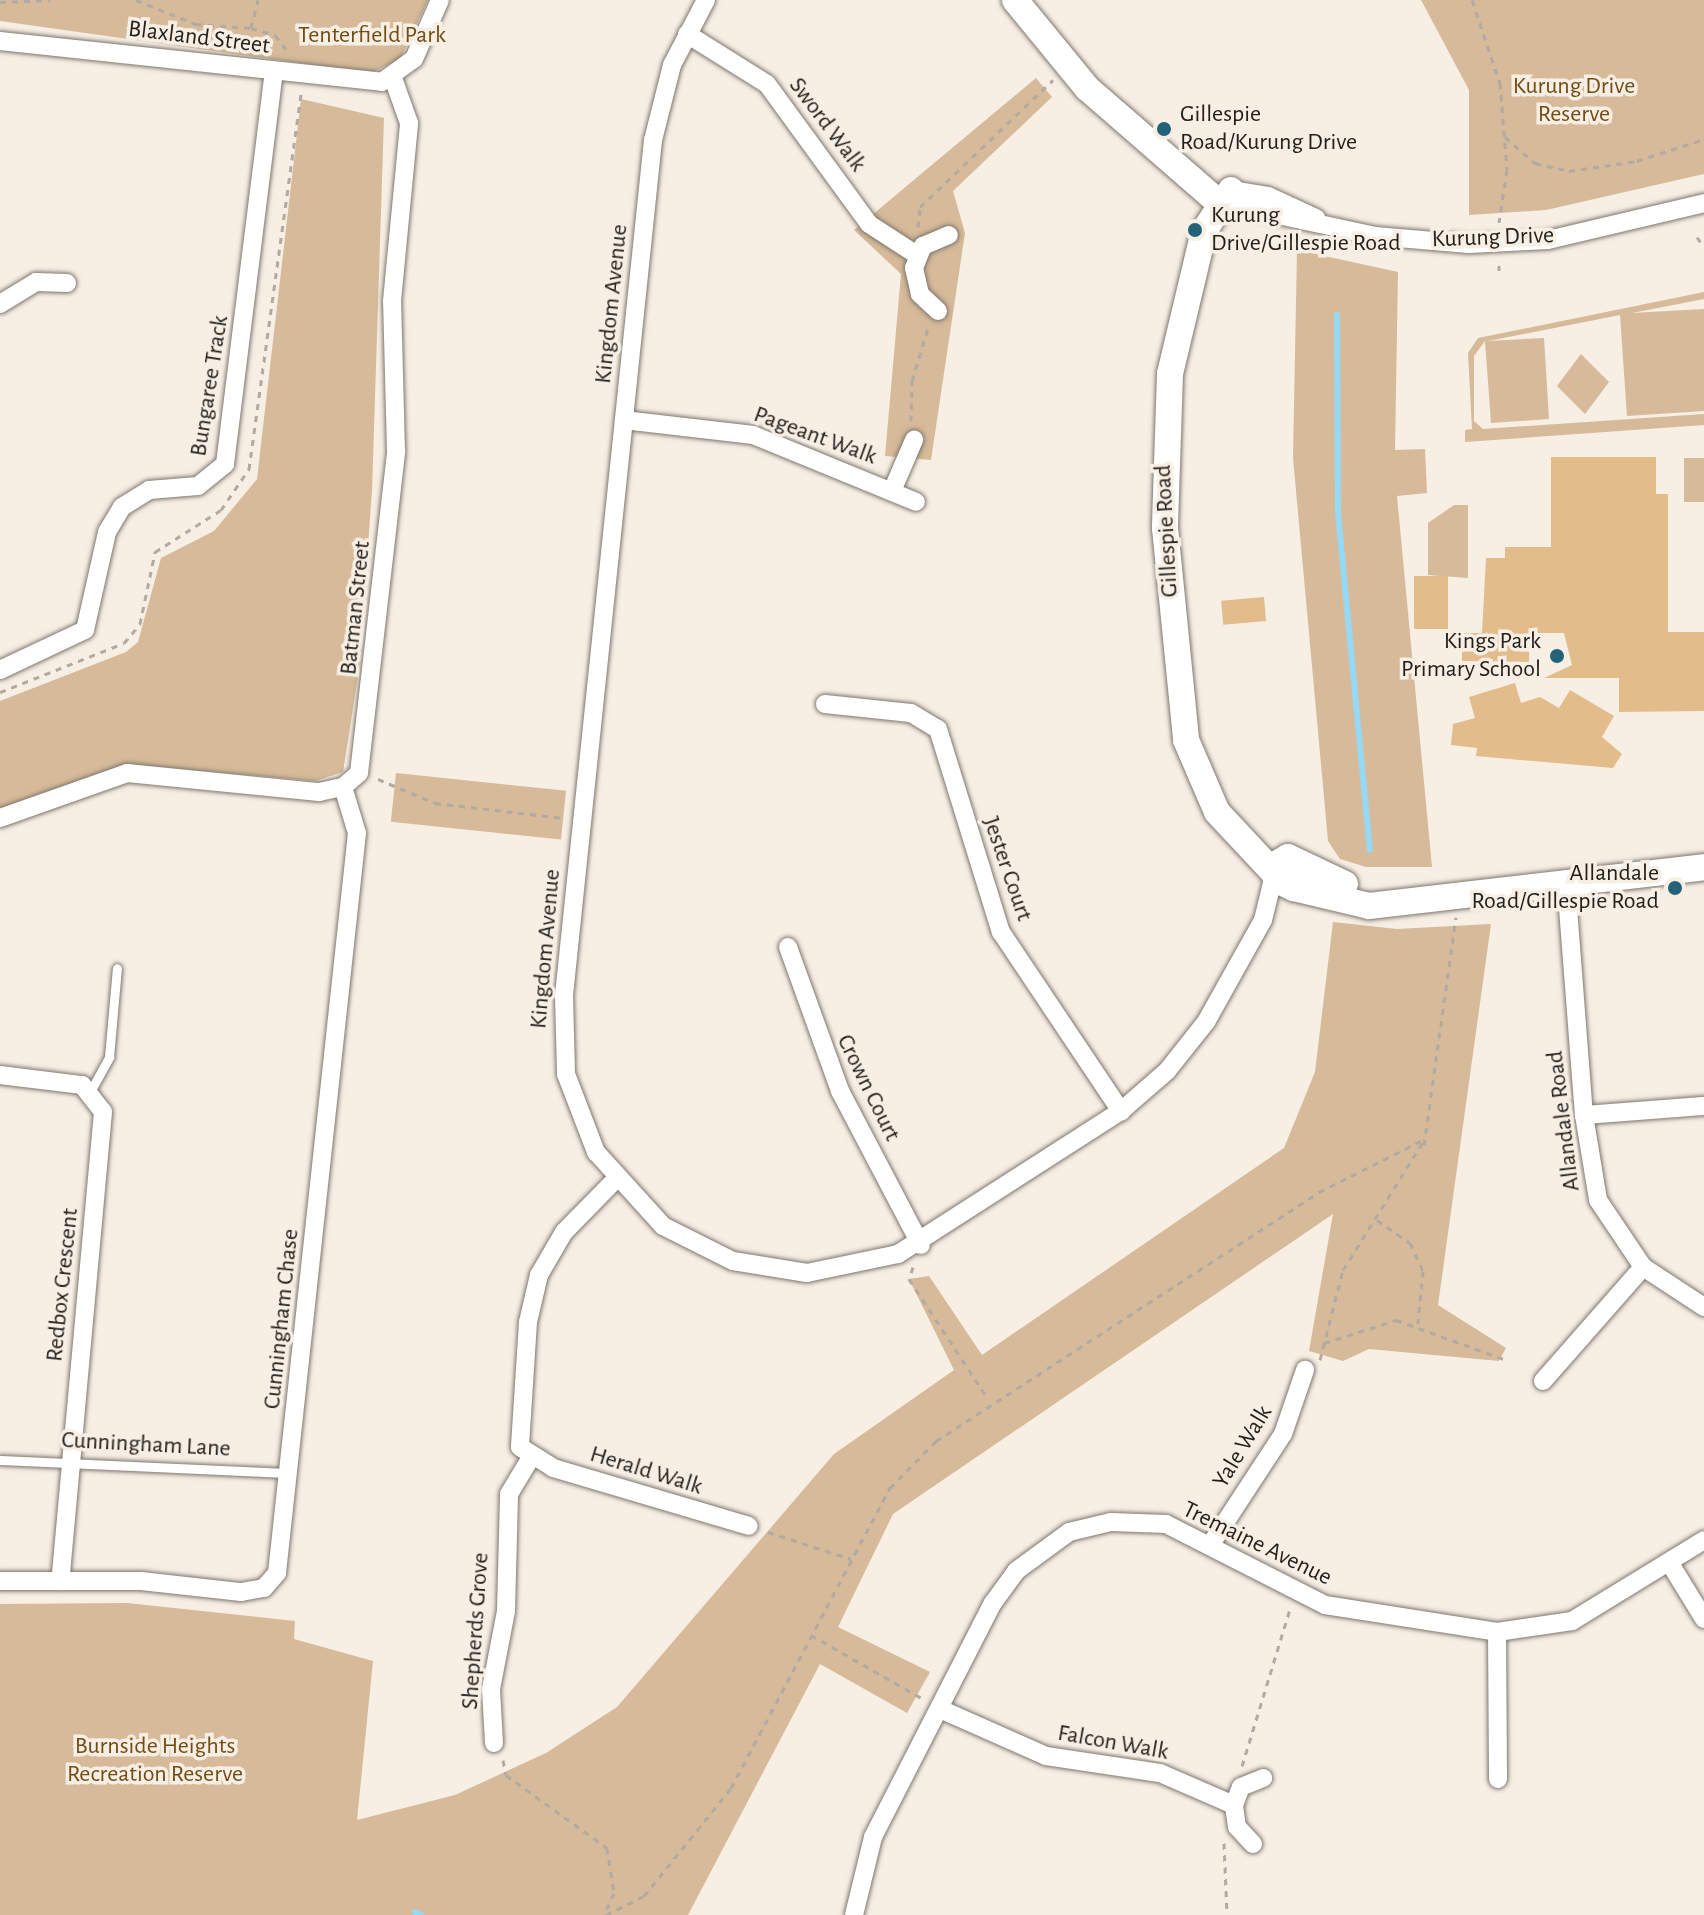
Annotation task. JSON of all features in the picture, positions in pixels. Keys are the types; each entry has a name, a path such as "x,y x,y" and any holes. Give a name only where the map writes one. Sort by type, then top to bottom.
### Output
{"street":[{"path":"393,78 414,59 440,0"},
{"name":"Kingdom Avenue","path":"706,0 687,34 653,140 583,818 563,1047 584,1129 615,1180 682,1239 759,1268 858,1268 921,1245 1121,1111 1196,1037 1287,875"},
{"name":"Kurung Drive","path":"1015,0 1065,65 1137,131 1227,200 1281,201 1329,225 1411,240 1499,243 1548,240 1704,203"},
{"name":"Sword Walk","path":"687,34 767,84 869,224 917,255"},
{"name":"Blaxland Street","path":"0,41 371,82 393,78"},
{"name":"Bungaree Track","path":"0,670 85,630 107,532 122,507 149,490 198,486 225,464 274,71"},
{"name":"Batman Street","path":"359,773 396,451 392,301 409,123 393,78"},
{"name":"Gillespie Road","path":"1227,200 1197,273 1170,374 1162,477 1181,716 1206,788 1234,836 1287,875 1325,879 1409,898 1704,867"},
{"path":"938,311 920,294 917,255 949,235"},
{"path":"0,304 36,282 67,283"},
{"name":"Pageant Walk","path":"624,420 753,435 916,502"},
{"name":"Pageant Walk","path":"892,491 914,440"},
{"name":"Jester Court","path":"825,704 911,713 938,729 1001,932 1121,1111"},
{"path":"0,818 127,773 319,792 343,787 359,773"},
{"name":"Cunningham Chase","path":"0,1581 264,1588 280,1564 357,833 343,787"},
{"name":"Allandale Road","path":"1566,882 1584,1115 1598,1200 1643,1267 1704,1307"},
{"name":"Crown Court","path":"788,947 840,1091 921,1245"},
{"path":"0,1075 91,1090"},
{"name":"Redbox Crescent","path":"60,1581 69,1459 103,1132 100,1102 91,1090"},
{"path":"1584,1115 1704,1106"},
{"path":"530,1459 517,1431 532,1296 564,1232 615,1180"},
{"path":"1543,1381 1643,1267"},
{"name":"Yale Walk","path":"1211,1544 1283,1434 1312,1367"},
{"name":"Herald Walk","path":"530,1459 749,1526"},
{"name":"Shepherds Grove","path":"494,1743 491,1689 506,1611 509,1494 530,1459"},
{"name":"Tremaine Avenue","path":"854,1915 873,1837 1003,1588 1050,1543 1088,1526 1130,1520 1166,1524 1211,1544 1295,1594 1358,1614 1497,1632 1572,1621 1704,1540"},
{"path":"1669,1562 1704,1619"},
{"path":"1497,1632 1498,1779"},
{"name":"Falcon Walk","path":"940,1709 1046,1756 1160,1773 1237,1796"},
{"path":"1253,1844 1237,1827 1237,1796 1263,1778"}],"lane":[{"path":"91,1090 109,1057 117,968"},
{"name":"Cunningham Lane","path":"0,1460 69,1459 290,1473"}],"path":[{"path":"0,2 50,0"},
{"path":"136,0 196,24 251,28 258,0"},
{"path":"1472,0 1500,83 1505,137 1499,271"},
{"path":"1477,13 1478,0"},
{"path":"917,255 920,207 1024,113 1065,65"},
{"path":"1505,137 1535,163 1569,171 1637,161 1704,139"},
{"path":"1697,237 1704,247"},
{"path":"914,440 912,381 923,334 938,311"},
{"path":"359,773 435,803 583,818"},
{"path":"1425,1139 1424,1145 1459,926 1453,894"},
{"path":"1312,1367 1323,1344 1334,1291 1425,1139"},
{"path":"605,1915 644,1896 731,1788 890,1488 989,1401 1319,1192 1425,1139"},
{"path":"1377,1220 1410,1243 1423,1271 1418,1324"},
{"path":"921,1245 909,1279 989,1401"},
{"path":"1323,1344 1380,1320 1418,1324 1504,1359"},
{"path":"749,1526 851,1559"},
{"path":"1237,1796 1295,1594"},
{"path":"811,1635 940,1709"},
{"path":"494,1743 506,1775 607,1848 614,1893 605,1915"},
{"path":"1227,1915 1224,1842 1227,1830 1237,1827"}],"green space":[{"name":"Tenterfield Park","path":"0,0 428,0 400,59 371,73 0,21"},
{"name":"Kurung Drive Reserve","path":"1421,0 1704,0 1704,174 1546,210 1469,215 1469,90"},
{"path":"1036,78 1052,97 953,191 965,233 931,460 885,456 901,274 854,230"},
{"path":"301,99 384,118 372,491 359,670 343,772 315,781 134,765 0,809 0,701 126,652 138,642 161,558 214,531 257,479"},
{"path":"1297,250 1398,272 1395,450 1425,449 1427,493 1397,496 1432,867 1366,867 1340,859 1328,841 1293,458"},
{"path":"1704,292 1704,299 1632,313 1704,309 1704,411 1627,416 1620,315 1488,341 1544,338 1549,419 1491,423 1485,341 1474,356 1474,421 1483,429 1704,414 1704,425 1465,442 1465,430 1472,429 1468,353 1478,338"},
{"path":"1581,354 1609,382 1585,414 1557,386"},
{"path":"1684,458 1704,458 1704,502 1684,502"},
{"path":"1454,505 1468,505 1468,578 1428,575 1428,523"},
{"path":"396,773 566,791 561,840 391,822"},
{"name":"Burnside Heights Recreation Reserve","path":"1333,922 1397,929 1491,924 1438,1305 1506,1348 1499,1361 1369,1349 1343,1361 1309,1351 1333,1214 893,1514 838,1627 930,1672 907,1713 820,1664 688,1915 0,1915 0,1604 127,1603 295,1621 294,1639 373,1661 357,1820 455,1795 546,1753 617,1707 834,1454 954,1370 909,1279 929,1276 982,1355 1284,1148 1315,1072"}],"building":[{"path":"1551,457 1656,457 1656,494 1668,494 1668,632 1704,632 1704,711 1619,712 1619,678 1544,678 1572,665 1564,633 1529,633 1529,662 1462,661 1462,633 1482,633 1486,558 1505,558 1505,547 1551,547"},
{"path":"1414,576 1448,576 1448,629 1414,629"},
{"path":"1264,597 1266,621 1223,625 1221,601"},
{"path":"1515,683 1521,703 1540,697 1559,708 1570,690 1614,716 1602,737 1622,754 1613,768 1476,756 1477,748 1451,745 1453,724 1475,718 1469,697"}],"waterway":[{"path":"1337,315 1338,513 1370,849"},
{"path":"415,1912 421,1915"}],"place":[{"name":"Gillespie Road/Kurung Drive","path":"1164,129"},
{"name":"Kurung Drive/Gillespie Road","path":"1195,230"},
{"name":"Kings Park Primary School","path":"1557,656"},
{"name":"Allandale Road/Gillespie Road","path":"1675,888"}]}
